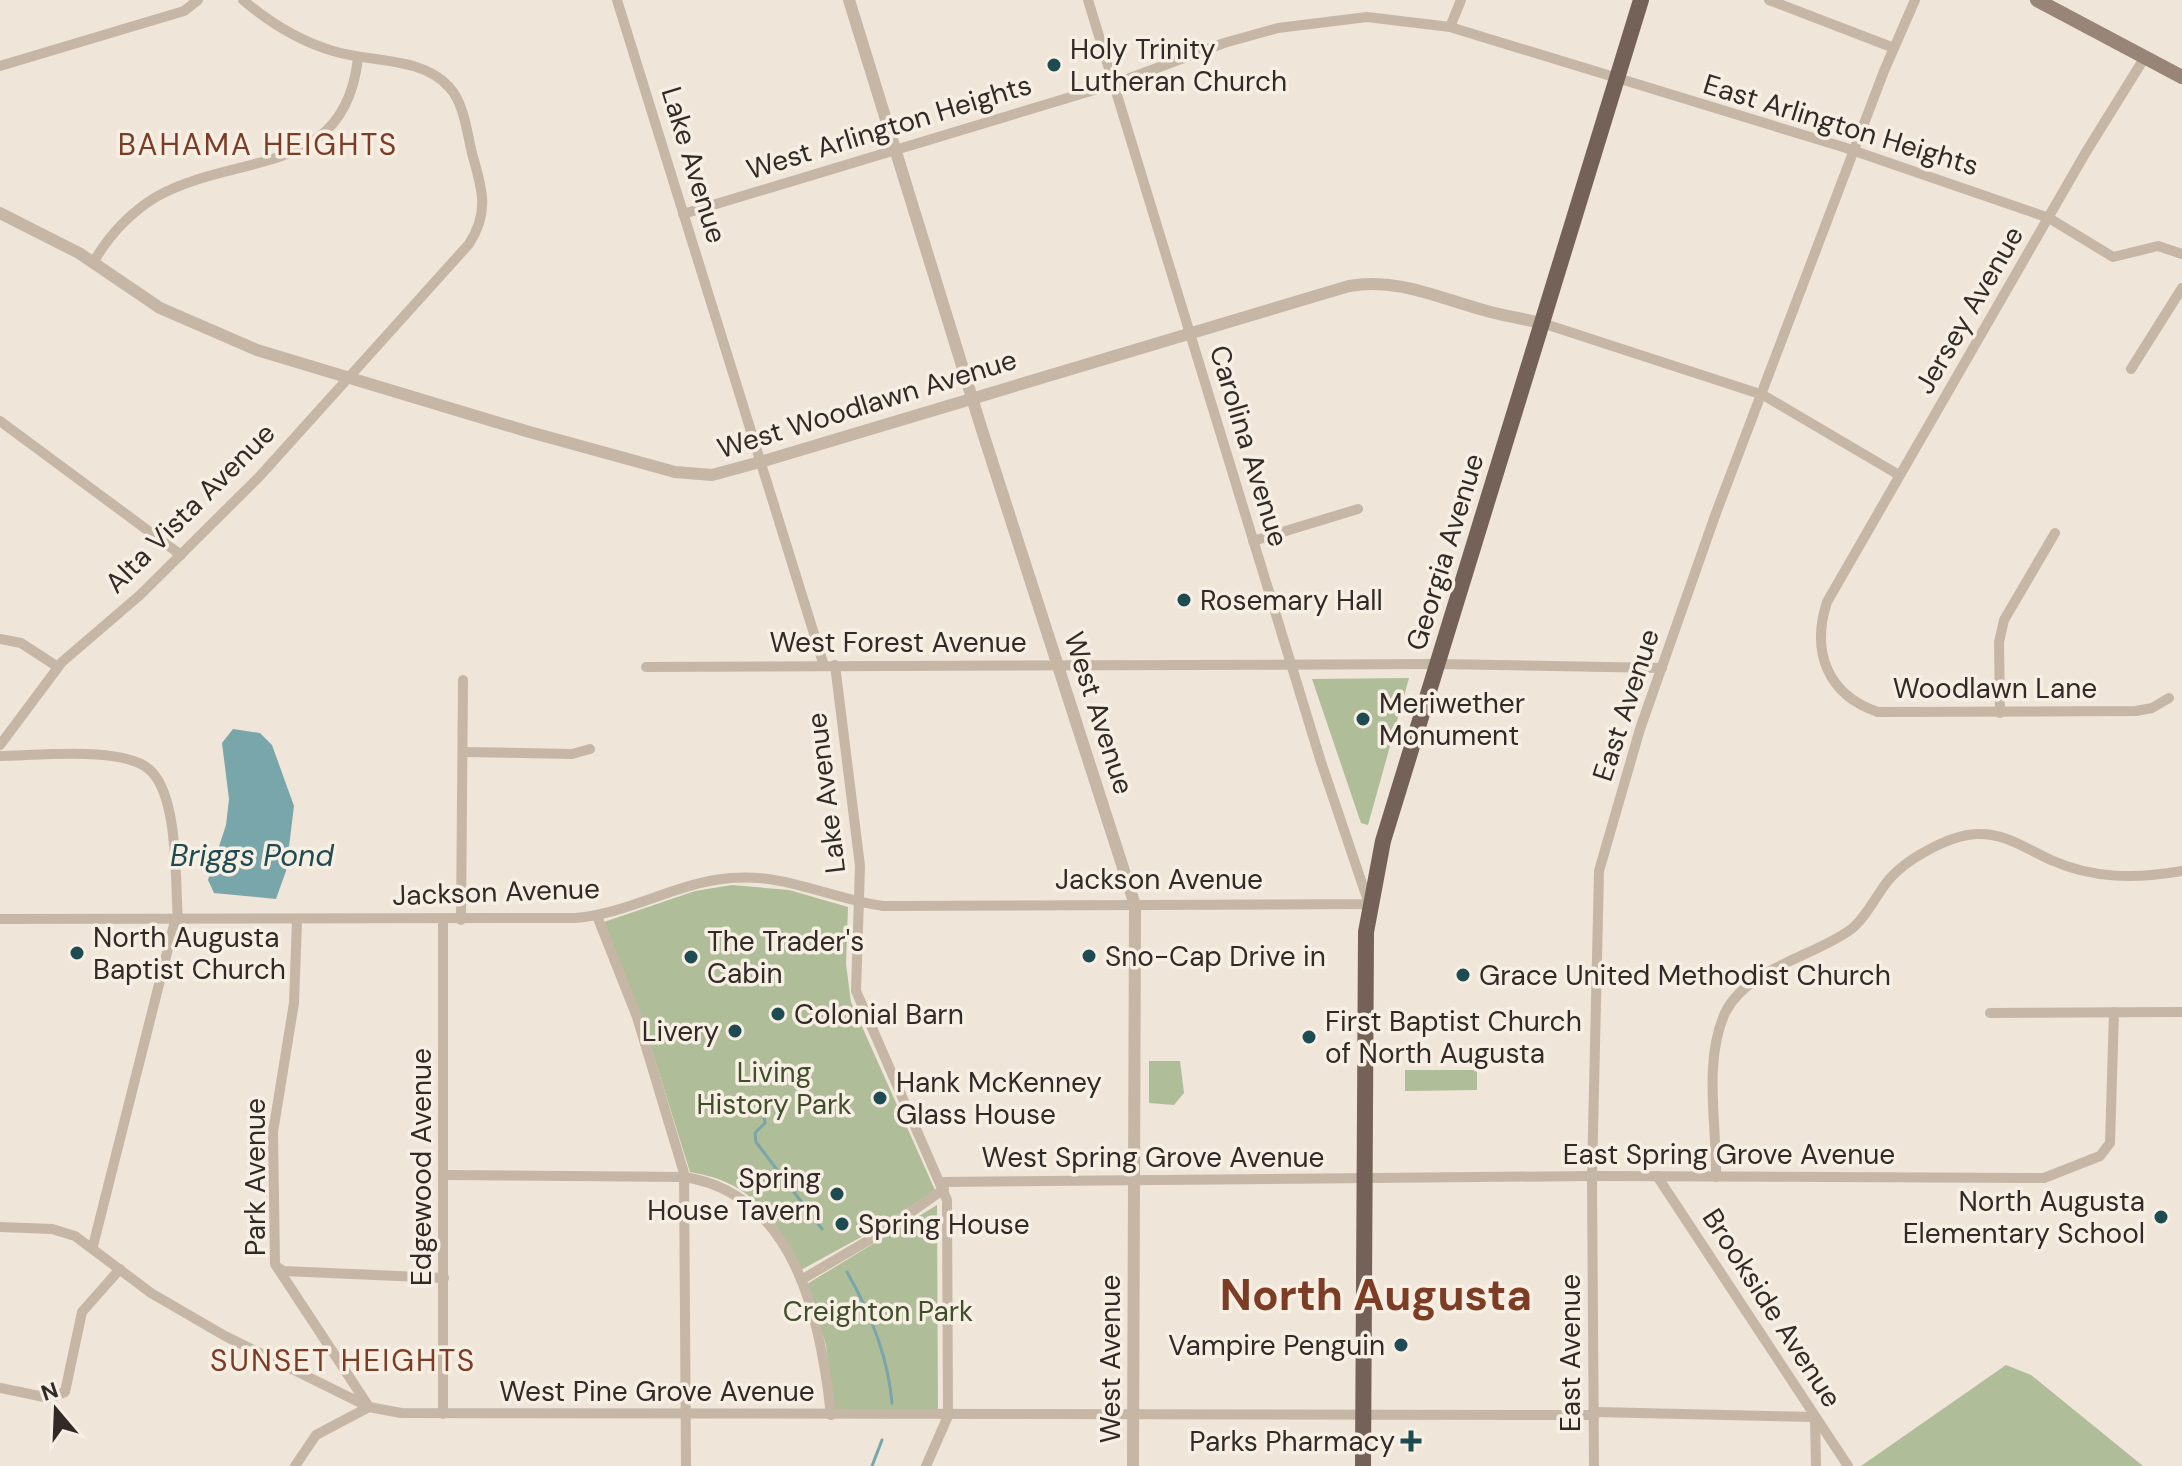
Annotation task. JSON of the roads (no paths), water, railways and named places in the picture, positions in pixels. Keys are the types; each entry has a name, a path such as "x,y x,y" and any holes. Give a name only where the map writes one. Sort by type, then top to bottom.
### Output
{"main road":[{"name":"Georgia Avenue","path":"1363,1466 1369,904 1383,841 1641,0"},
{"path":"2037,0 2182,77"}],"street":[{"path":"0,66 184,11 198,0"},
{"name":"Alta Vista Avenue","path":"0,745 58,667 181,555 259,477 469,244 479,228 484,203 460,108 449,87 418,68 358,58 290,33 243,0"},
{"name":"Lake Avenue","path":"617,0 760,462 829,665 860,866 855,979 860,1003 943,1186 948,1235 948,1416 926,1466"},
{"name":"West Avenue","path":"849,0 972,398 1135,905 1133,1466"},
{"name":"Carolina Avenue","path":"1088,0 1253,541 1369,904"},
{"path":"1450,27 1461,0"},
{"path":"1769,0 1894,48"},
{"name":"East Avenue","path":"1594,1466 1592,1176 1599,871 1662,668 1894,48 1915,0"},
{"name":"West Arlington Heights","path":"683,214 1114,84 1224,43 1323,20 1367,17 1450,27 1617,79"},
{"name":"Jersey Avenue","path":"1835,588 2145,57"},
{"path":"93,263 120,225 155,198 287,153 327,132 348,105 358,58"},
{"name":"East Arlington Heights","path":"1617,79 1855,151 2049,218 2113,257 2158,246 2182,254"},
{"name":"West Woodlawn Avenue","path":"0,213 33,227 93,263 140,297 203,329 257,350 675,472 712,475 1349,286 1375,283 1404,286 1542,323"},
{"path":"2131,369 2182,288"},
{"path":"1542,323 1763,395 1899,475"},
{"path":"0,421 181,555"},
{"path":"1253,541 1358,509"},
{"path":"2000,713 1999,642 2004,620 2055,533"},
{"name":"Woodlawn Lane","path":"1835,588 1821,621 1819,643 1829,675 1848,697 1867,709 1889,714 2144,711 2169,698"},
{"path":"0,639 21,643 58,667"},
{"name":"West Forest Avenue","path":"646,667 1438,664 1662,668"},
{"path":"461,920 463,680"},
{"path":"463,752 572,754 590,749"},
{"path":"0,756 110,756 150,770 163,791 169,815 176,921 93,1246"},
{"path":"1716,1177 1715,1058 1726,1011 1747,986 1854,928 1890,878 1909,864 1960,838 1982,834 2007,837 2052,861 2102,875 2131,878 2182,871"},
{"name":"Jackson Avenue","path":"0,919 297,921 597,916 701,883 731,878 779,880 857,902 883,906 1369,904"},
{"path":"597,916 637,1017 685,1177 686,1466"},
{"name":"Edgewood Avenue","path":"443,920 446,1175 443,1414"},
{"name":"Park Avenue","path":"297,921 294,1003 273,1132 273,1254 277,1267 369,1407"},
{"name":"East Spring Grove Avenue","path":"1365,1181 1592,1176 2044,1178 2103,1153 2111,1137 2114,1012"},
{"path":"1990,1013 2182,1012"},
{"path":"446,1175 685,1177 724,1188 758,1211 782,1242 801,1280 820,1341 831,1415"},
{"name":"Brookside Avenue","path":"1657,1176 1848,1466"},
{"name":"West Spring Grove Avenue","path":"801,1280 864,1244 943,1186 1134,1178 1365,1181"},
{"name":"West Pine Grove Avenue","path":"0,1227 52,1229 93,1246 171,1306 225,1336 369,1407 401,1413 1364,1417 1595,1413 1815,1417"},
{"path":"277,1267 283,1271 444,1278"},
{"path":"0,1388 49,1398 65,1392 82,1312 120,1269"},
{"path":"295,1466 316,1435 369,1407"},
{"path":"1815,1417 1816,1466"}],"water":[{"name":"Briggs Pond","path":"233,729 260,733 272,745 294,806 286,871 276,899 214,893 208,880 226,825 229,799 222,743"}],"waterway":[{"path":"762,1101 765,1123 755,1133 756,1142 822,1229"},
{"path":"847,1272 877,1335 887,1368 892,1403"},
{"path":"872,1466 882,1440"}],"place":[{"name":"Holy Trinity Lutheran Church","path":"1054,65"},
{"name":"Rosemary Hall","path":"1184,600"},
{"name":"Meriwether Monument","path":"1363,719"},
{"name":"North Augusta Baptist Church","path":"77,953"},
{"name":"Sno-Cap Drive in","path":"1089,956"},
{"name":"The Trader's Cabin","path":"691,957"},
{"name":"Grace United Methodist Church","path":"1463,975"},
{"name":"Colonial Barn","path":"778,1014"},
{"name":"Livery","path":"735,1031"},
{"name":"First Baptist Church of North Augusta","path":"1309,1037"},
{"name":"Hank McKenney Glass House","path":"880,1098"},
{"name":"Spring House Tavern","path":"837,1194"},
{"name":"North Augusta Elementary School","path":"2161,1217"},
{"name":"Spring House","path":"842,1224"},
{"name":"Vampire Penguin","path":"1401,1345"},
{"name":"Parks Pharmacy","path":"1411,1441"}],"district":[{"name":"BAHAMA HEIGHTS","path":"258,144"},
{"name":"North Augusta","path":"1376,1295"},
{"name":"SUNSET HEIGHTS","path":"343,1360"}],"park label":[{"name":"Living History Park","path":"774,1088"},
{"name":"Creighton Park","path":"878,1311"}]}
